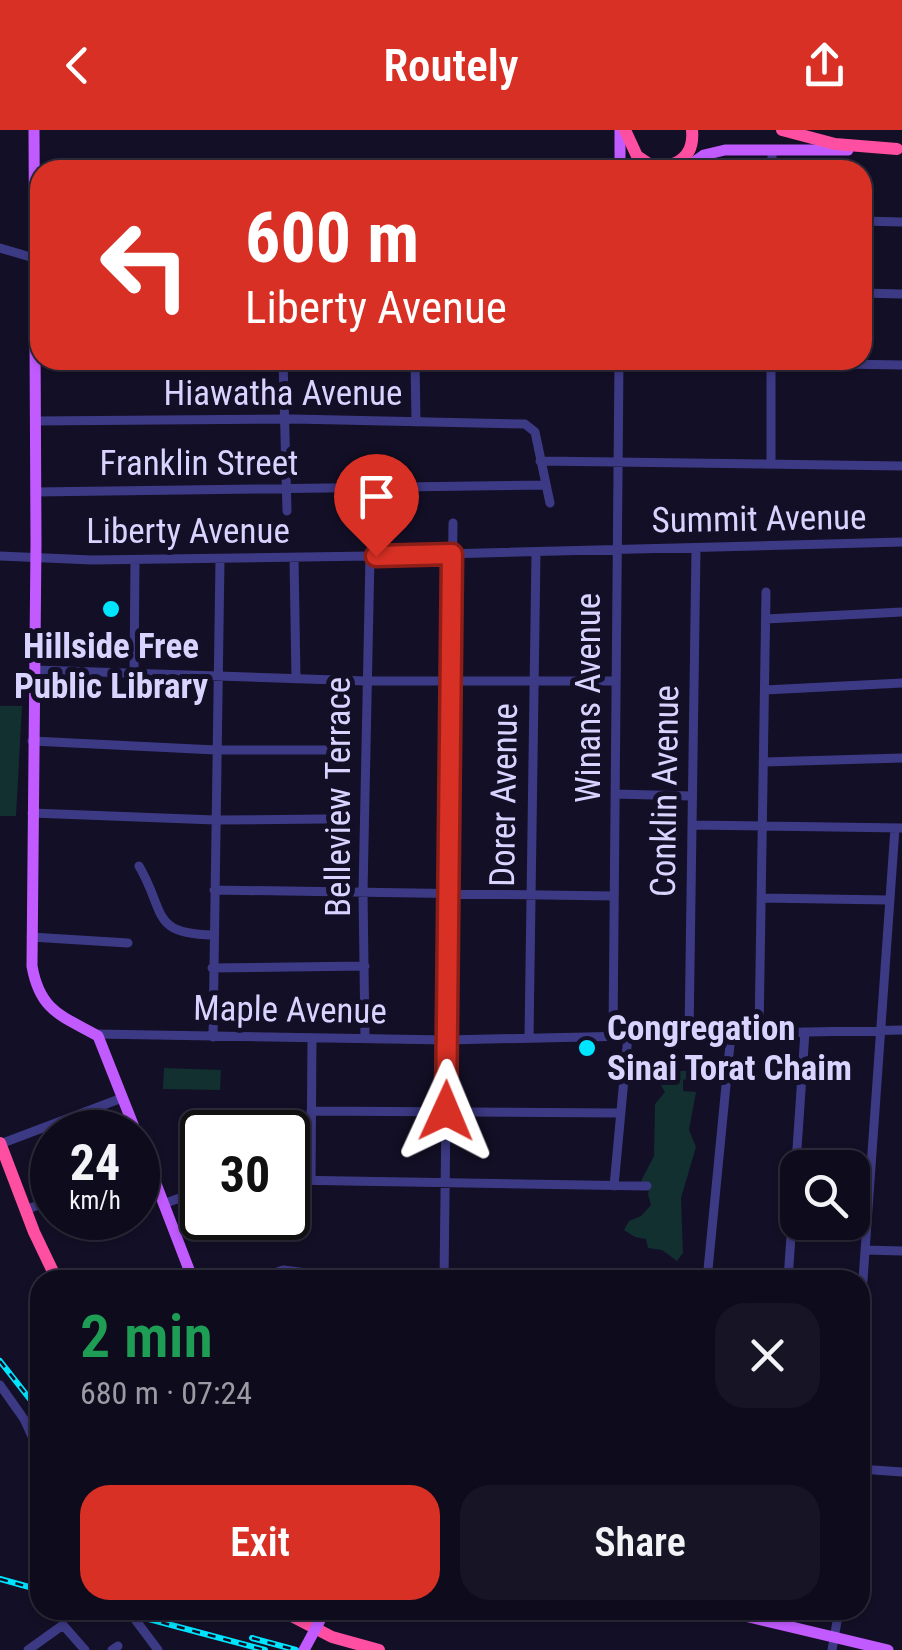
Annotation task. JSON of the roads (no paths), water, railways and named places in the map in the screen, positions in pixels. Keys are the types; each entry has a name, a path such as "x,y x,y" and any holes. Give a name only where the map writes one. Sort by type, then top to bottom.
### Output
{"highway":[{"path":"623,130 641,160"},
{"path":"681,160 692,142 692,130"},
{"path":"782,130 835,144 900,149"},
{"path":"0,1143 53,1270"},
{"path":"0,1166 43,1270"},
{"path":"283,1620 308,1635 349,1650"},
{"path":"298,1620 316,1630 379,1650"}],"main road":[{"path":"34,130 34,160"},
{"path":"623,130 623,160"},
{"path":"700,160 714,152 900,149"},
{"path":"37,370 31,937 34,978 46,1002 66,1021 97,1034 127,1110"},
{"path":"160,1197 189,1270"},
{"path":"304,1650 320,1620"},
{"path":"782,1620 836,1646 888,1650"}],"street":[{"path":"772,150 772,160"},
{"path":"872,222 902,222"},
{"path":"0,248 30,257"},
{"path":"872,294 902,294"},
{"path":"872,364 902,365"},
{"path":"282,370 287,511"},
{"path":"415,370 416,422"},
{"name":"Winans Avenue","path":"613,1036 619,370"},
{"path":"770,464 772,370"},
{"name":"Hiawatha Avenue","path":"35,420 284,419 531,426 540,461"},
{"path":"550,503 540,461 902,466"},
{"name":"Franklin Street","path":"35,492 544,485"},
{"path":"444,1270 453,523"},
{"name":"Summit Avenue","path":"617,550 902,542"},
{"name":"Conklin Avenue","path":"689,1035 696,549"},
{"name":"Liberty Avenue","path":"0,556 134,560 617,550"},
{"name":"Dorer Avenue","path":"529,1038 536,553"},
{"name":"Belleview Terrace","path":"365,1038 363,892 370,556"},
{"path":"213,1037 220,558"},
{"path":"294,558 296,679"},
{"path":"134,560 134,675"},
{"path":"759,1033 766,592"},
{"path":"766,618 902,612"},
{"path":"34,670 366,681 616,681"},
{"path":"765,690 902,684"},
{"path":"32,741 216,750 326,750"},
{"path":"764,762 902,758"},
{"path":"615,794 692,796"},
{"path":"32,813 215,820 326,819"},
{"path":"692,825 898,828 888,900 864,1270"},
{"path":"140,866 170,927 185,934 213,935"},
{"path":"214,890 614,896"},
{"path":"761,898 888,900"},
{"path":"31,937 128,943"},
{"path":"212,968 366,966"},
{"name":"Maple Avenue","path":"97,1034 446,1040 902,1030"},
{"path":"789,1270 805,1032"},
{"path":"709,1270 731,1034"},
{"path":"614,1186 628,1036"},
{"path":"312,1038 310,1180 647,1186"},
{"path":"0,1143 122,1098"},
{"path":"311,1110 621,1112"},
{"path":"164,1204 180,1198"},
{"path":"26,1210 30,1208"},
{"path":"866,1250 902,1251"},
{"path":"0,1385 30,1432"},
{"path":"870,1470 902,1472"},
{"path":"136,1620 158,1650"},
{"path":"836,1646 838,1620"},
{"path":"28,1650 64,1625 85,1650"}],"railway":[{"path":"0,1361 30,1399"},
{"path":"0,1579 30,1587"},
{"path":"152,1620 265,1650"},
{"path":"252,1638 296,1650"}],"place":[{"name":"Hillside Free Public Library","path":"111,609"},
{"name":"Congregation Sinai Torat Chaim","path":"587,1048"}]}
